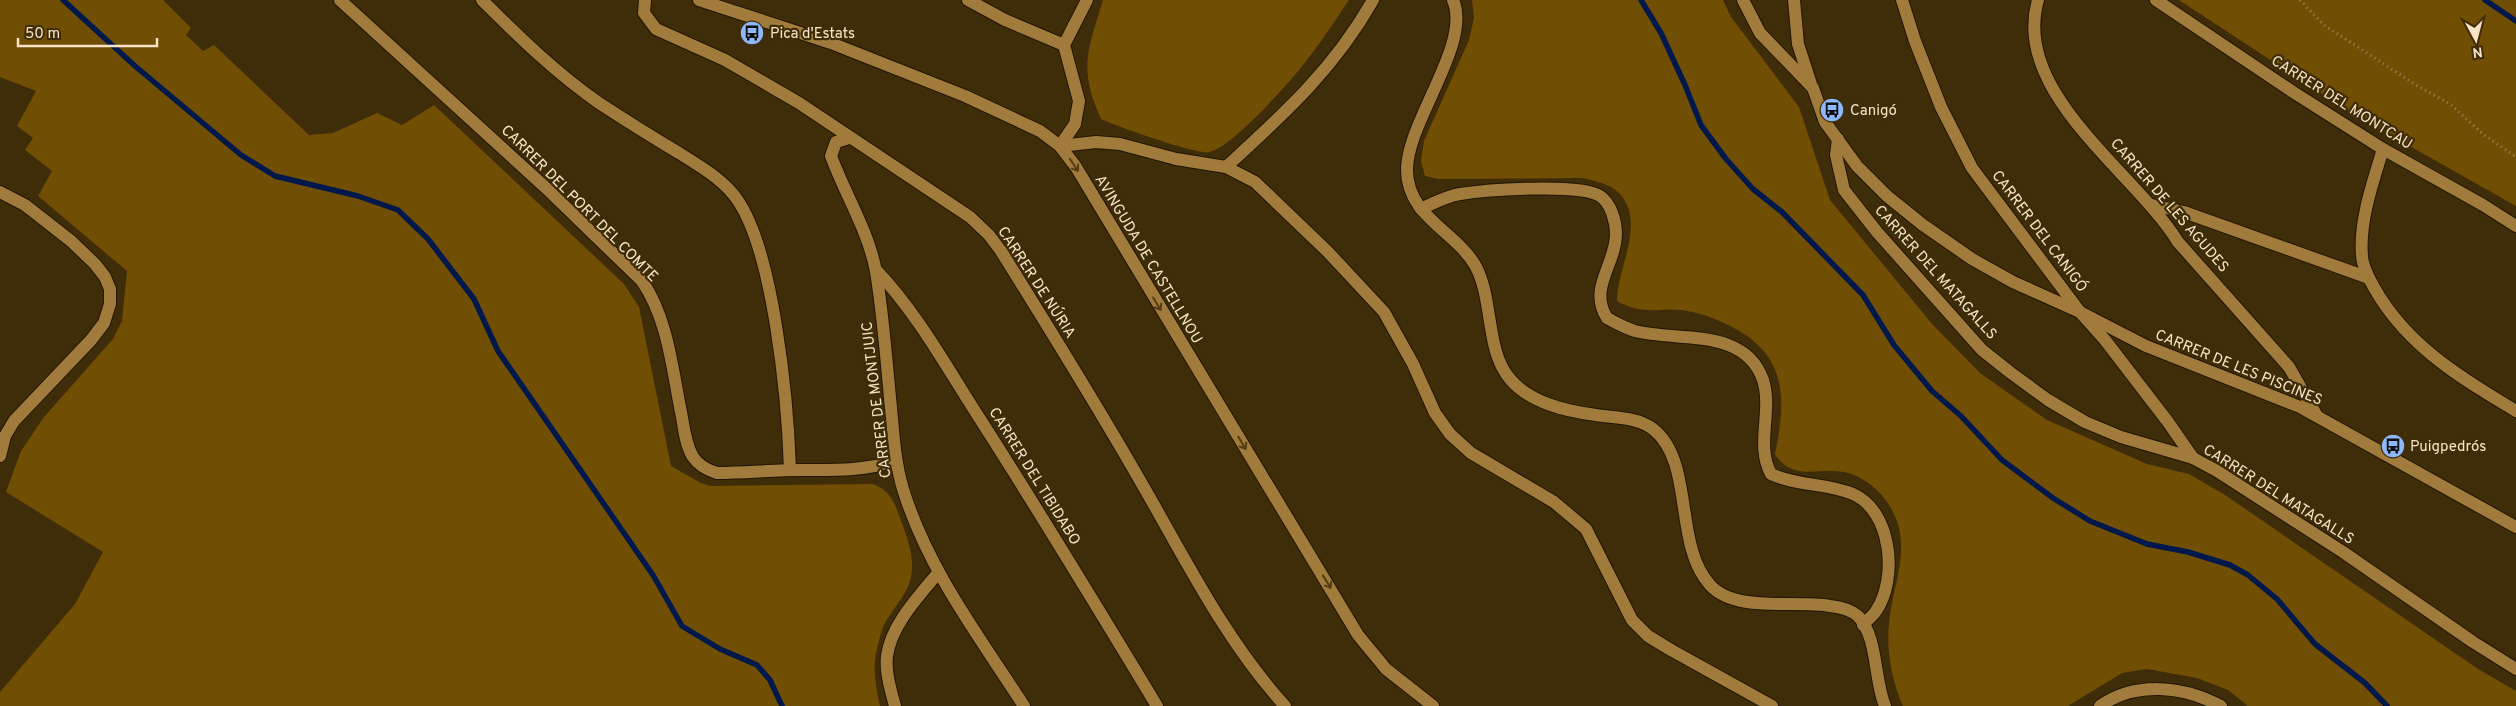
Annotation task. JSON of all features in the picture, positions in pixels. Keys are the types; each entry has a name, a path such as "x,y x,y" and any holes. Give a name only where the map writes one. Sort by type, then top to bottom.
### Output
{"street":[{"name":"CARRER DEL PORT DEL COMTE","path":"340,0 546,188 642,281 651,294 663,324 687,444 696,462 706,469 717,473 790,470 843,471 869,469 896,461"},
{"path":"482,0 556,72 599,103 714,176 738,202 747,216 768,287 789,432 790,470"},
{"name":"CARRER DE NÚRIA","path":"645,0 644,13 656,29 725,60 799,103 970,217 989,235 1001,251 1142,483 1218,619 1242,654 1285,706"},
{"name":"AVINGUDA DE CASTELLNOU","path":"699,0 831,43 917,75 1040,131 1060,146 1076,168 1358,635 1386,670 1432,706"},
{"path":"968,0 1005,20 1064,44"},
{"path":"1060,146 1075,124 1079,102 1064,44 1088,0"},
{"path":"1226,167 1258,140 1322,75 1359,25 1373,0"},
{"path":"1454,0 1457,8 1457,24 1452,43 1410,148 1407,170 1410,189 1421,209 1473,261 1481,277 1499,359 1509,378 1524,392 1539,401 1579,413 1639,422 1652,427 1665,440 1673,456 1693,553 1701,573 1712,587 1736,600 1762,604 1814,603 1840,608 1857,615 1871,643 1878,690 1886,706"},
{"path":"1743,0 1760,33 1813,88"},
{"name":"CARRER DE LES PISCINES","path":"1794,0 1798,44 1825,122 1857,166 1887,196 1923,225 1972,259 2013,282 2080,312 2146,346 2300,407 2516,527"},
{"name":"CARRER DEL CANIGÓ","path":"1902,0 1915,41 1941,107 1972,168 2080,312 2105,340 2193,458"},
{"name":"CARRER DE LES AGUDES","path":"2038,0 2035,26 2038,58 2055,93 2071,117 2152,205 2178,242 2289,367 2317,416"},
{"name":"CARRER DEL MONTCAU","path":"2156,0 2293,92 2384,149 2483,205 2516,226"},
{"name":"CARRER DE MONTJUIC","path":"849,138 836,142 831,156 871,252 876,270 896,461 907,499 938,573 1024,706"},
{"name":"CARRER DEL MATAGALLS","path":"1838,139 1836,155 1844,190 1877,232 1982,350 2048,400 2085,422 2121,437 2193,458 2217,471 2516,669"},
{"path":"1060,146 1096,142 1120,144 1176,159 1226,167 1254,182 1284,208 1384,312 1413,364 1435,413 1450,434 1471,453 1554,502 1586,530 1628,614 1648,636 1772,706"},
{"path":"2384,149 2370,197 2364,229 2362,257 2368,278 2391,314 2421,348 2462,379 2516,411"},
{"path":"1421,209 1459,194 1493,191 1561,189 1600,196 1609,205 1616,235 1601,282 1600,300 1607,318 1635,331 1701,338 1722,342 1736,348 1750,359 1759,370 1764,382 1767,398 1764,452 1765,464 1771,474 1792,482 1853,494 1865,502 1882,524 1889,556 1888,576 1877,610 1863,624"},
{"path":"0,192 25,205 71,241 96,264 105,277 110,290 110,304 104,323 91,340 2,435 0,456"},
{"path":"2152,205 2184,212 2271,245 2368,278"},
{"name":"CARRER DEL TIBIDABO","path":"876,270 892,287 928,336 1053,534 1157,706"},
{"path":"895,706 887,667 891,642 908,612 938,573"},
{"path":"2100,706 2114,696 2139,689 2190,693 2221,706"}],"path":[{"path":"2300,0 2324,25 2416,85 2450,104 2483,134 2516,157"}],"shaded area":[{"path":"0,0 163,0 191,28 186,35 203,51 214,45 309,135 333,133 377,113 402,125 434,105 624,284 639,307 671,466 710,486 873,484 884,490 891,498 908,540 912,570 909,584 886,621 880,635 875,671 880,706 0,706 0,692 75,604 103,552 6,492 21,451 44,417 113,339 122,321 127,271 38,196 52,171 25,150 33,138 17,126 36,91 0,77"},
{"path":"1103,0 1349,0 1315,49 1278,95 1247,125 1219,148 1209,152 1202,152 1174,145 1101,119 1090,86 1088,60 1093,33"},
{"path":"1472,0 1723,0 1731,17 1799,107 1830,200 1933,325 1980,373 2047,420 2147,464 2189,474 2225,495 2478,669 2516,691 2516,706 2248,706 2228,690 2197,678 2147,669 2122,673 2068,706 1903,706 1893,676 1888,644 1891,610 1901,554 1901,540 1893,512 1875,488 1855,475 1838,471 1799,471 1782,463 1775,454 1781,416 1779,382 1774,366 1765,352 1752,340 1734,328 1708,316 1670,309 1638,309 1617,301 1618,288 1631,231 1627,205 1619,193 1612,187 1583,178 1439,179 1425,176 1421,161 1424,141 1469,40 1474,18"},
{"path":"2179,0 2516,0 2516,206 2353,114"}],"waterway":[{"path":"63,0 135,66 241,155 275,176 358,196 398,210 428,239 474,299 498,351 653,575 682,626 720,649 757,665 770,680 782,706"},
{"path":"1641,0 1661,33 1701,125 1726,159 1753,189 1782,212 1863,295 1894,345 1932,391 1961,416 2002,460 2053,498 2090,521 2147,544 2188,552 2230,565 2248,575 2277,599 2315,644 2365,683 2387,706"},
{"path":"2485,0 2516,21"}],"place":[{"name":"Pica d'Estats","path":"752,33"},
{"name":"Canigó","path":"1832,110"},
{"name":"Puigpedrós","path":"2393,446"}]}
